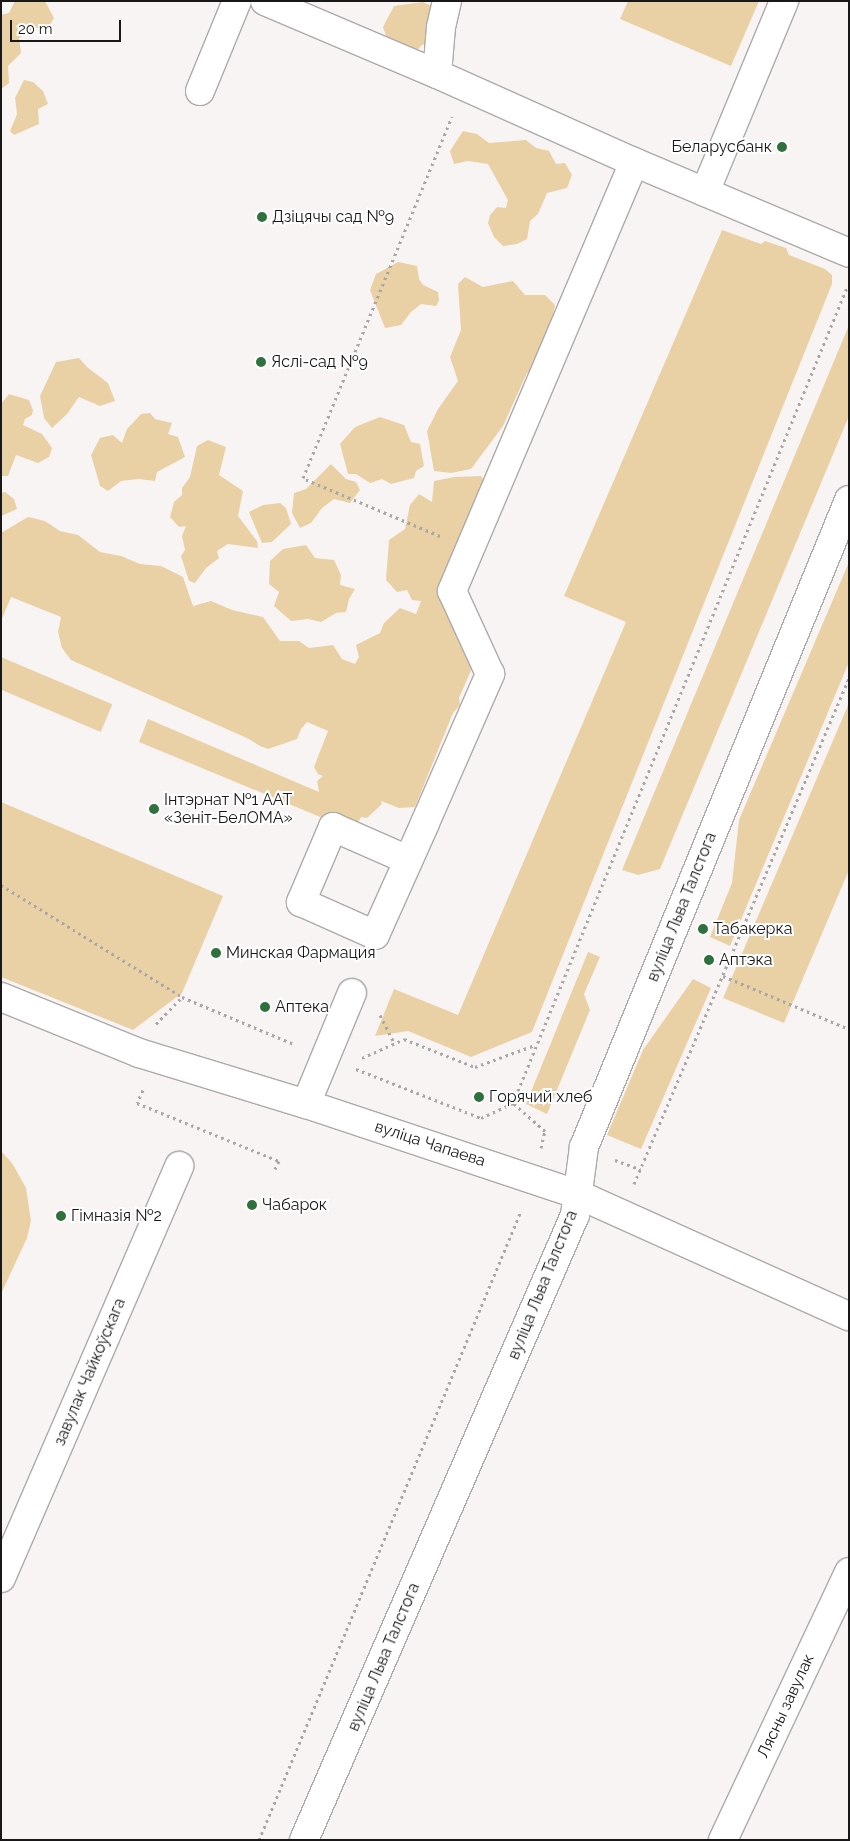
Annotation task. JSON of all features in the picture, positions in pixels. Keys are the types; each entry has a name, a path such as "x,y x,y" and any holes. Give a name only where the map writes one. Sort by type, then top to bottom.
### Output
{"main road":[{"path":"200,91 237,1"},
{"path":"265,1 437,74 634,162 849,253"},
{"path":"437,74 440,27 447,1"},
{"path":"705,192 784,1"},
{"path":"408,860 490,674 452,591 634,162"},
{"name":"вуліца Льва Талстога","path":"304,1840 575,1215 584,1147 849,500"},
{"path":"306,1104 336,1061 352,993"},
{"name":"вуліца Чапаева","path":"1,997 139,1053 306,1104 577,1194 849,1316"},
{"name":"завулак Чайкоўскага","path":"1,1578 179,1166"},
{"name":"Лясны завулак","path":"724,1840 849,1572"}],"path":[{"path":"453,114 303,478 470,549"},
{"path":"1,886 182,997 336,1061 481,1118 513,1103 849,282"},
{"path":"610,1158 640,1169 849,678"},
{"path":"723,976 849,1028"},
{"path":"152,1029 182,997"},
{"path":"377,1009 394,1043"},
{"path":"336,1061 404,1039 475,1067 536,1045"},
{"path":"144,1088 137,1103 279,1161 275,1169"},
{"path":"513,1103 545,1131"},
{"path":"259,1840 524,1205"}],"shaded area":[{"path":"15,1 45,1 54,18 48,28 35,28 19,38 21,53 8,66 9,83 1,89 1,15 9,13"},
{"path":"628,1 759,1 731,66 620,19"},
{"path":"423,2 437,9 436,39 422,45 414,54 389,44 383,27 394,6"},
{"path":"24,80 33,82 43,91 48,104 38,109 39,124 14,135 10,131 17,114 15,98"},
{"path":"463,131 477,134 489,143 526,140 536,148 549,151 556,164 565,163 572,175 567,188 547,193 538,214 530,221 527,239 517,244 503,246 494,237 488,223 490,215 497,207 506,208 508,200 488,164 468,161 454,164 450,151"},
{"path":"722,230 761,244 765,241 786,248 789,255 825,269 832,275 832,284 532,1032 471,1057 408,1031 375,1036 394,989 458,1015 626,622 564,596"},
{"path":"398,262 417,266 419,279 423,285 438,292 439,301 436,306 421,304 411,312 401,325 385,328 370,290 376,274"},
{"path":"465,277 483,287 513,281 525,295 545,295 555,305 551,326 534,367 527,373 503,426 471,469 451,473 434,471 427,431 438,409 458,381 450,357 461,330 458,284"},
{"path":"849,325 849,416 660,869 638,875 622,870"},
{"path":"79,358 87,367 108,383 115,401 100,406 79,397 67,414 52,428 44,418 40,396 56,362"},
{"path":"9,394 29,400 33,410 32,415 25,419 23,425 42,434 52,448 49,457 38,463 16,455 8,476 1,476 1,404"},
{"path":"150,413 155,419 172,423 168,434 178,437 185,457 157,472 155,481 138,479 121,481 108,491 100,486 91,455 100,438 113,435 122,443 127,429 141,414"},
{"path":"380,417 404,425 411,442 420,444 424,466 416,471 414,478 391,484 382,479 370,483 356,474 348,474 340,444 355,427"},
{"path":"208,440 226,447 219,475 243,491 238,516 257,541 258,548 228,544 217,551 219,558 206,568 195,583 189,581 181,556 185,550 182,536 186,526 179,527 170,517 174,502 182,495 182,488 190,477 197,446"},
{"path":"331,464 346,479 356,482 360,490 350,503 334,499 322,508 311,523 300,528 292,513 294,493 306,489"},
{"path":"481,476 486,483 451,557 440,588 472,668 459,698 460,705 453,713 415,807 399,808 381,801 382,804 367,818 361,817 354,831 139,742 148,719 319,792 317,781 323,776 318,774 314,767 328,731 307,722 301,729 297,739 268,749 71,660 62,648 58,632 61,617 11,597 1,621 1,533 28,517 45,521 60,531 78,535 100,552 121,556 140,564 161,566 183,577 193,606 211,601 232,610 263,617 280,641 299,641 309,648 333,645 342,659 355,664 359,657 356,645 380,633 384,623 400,608 416,614 421,601 412,600 407,590 397,592 386,580 389,540 405,529 410,505 419,494 432,502 434,481 454,477"},
{"path":"5,492 14,499 17,509 1,516 1,493"},
{"path":"280,503 286,508 291,524 272,542 262,543 249,512 263,505"},
{"path":"306,545 315,558 334,560 341,575 340,585 355,589 349,599 346,612 336,613 321,622 308,619 291,621 274,606 279,592 269,584 270,561 283,549"},
{"path":"849,562 849,662 730,946 710,937 732,883 739,820"},
{"path":"1,657 112,704 101,732 1,690"},
{"path":"849,703 849,870 784,1023 723,998"},
{"path":"1,802 223,896 182,993 133,1030 1,977"},
{"path":"588,952 600,957 584,994 590,1010 547,1114 526,1104"},
{"path":"693,979 711,988 641,1149 607,1135 643,1050"},
{"path":"1,1151 12,1163 26,1188 31,1221 27,1238 1,1294"}],"place":[{"name":"Беларусбанк","path":"782,147"},
{"name":"Дзіцячы сад №9","path":"262,217"},
{"name":"Яслі-сад №9","path":"261,362"},
{"name":"Інтэрнат №1 ААТ «Зеніт-БелОМА»","path":"154,809"},
{"name":"Табакерка","path":"703,929"},
{"name":"Минская Фармация","path":"216,953"},
{"name":"Аптэка","path":"709,960"},
{"name":"Аптека","path":"265,1007"},
{"name":"Горячий хлеб","path":"479,1097"},
{"name":"Чабарок","path":"252,1205"},
{"name":"Гімназія №2","path":"61,1216"}]}
